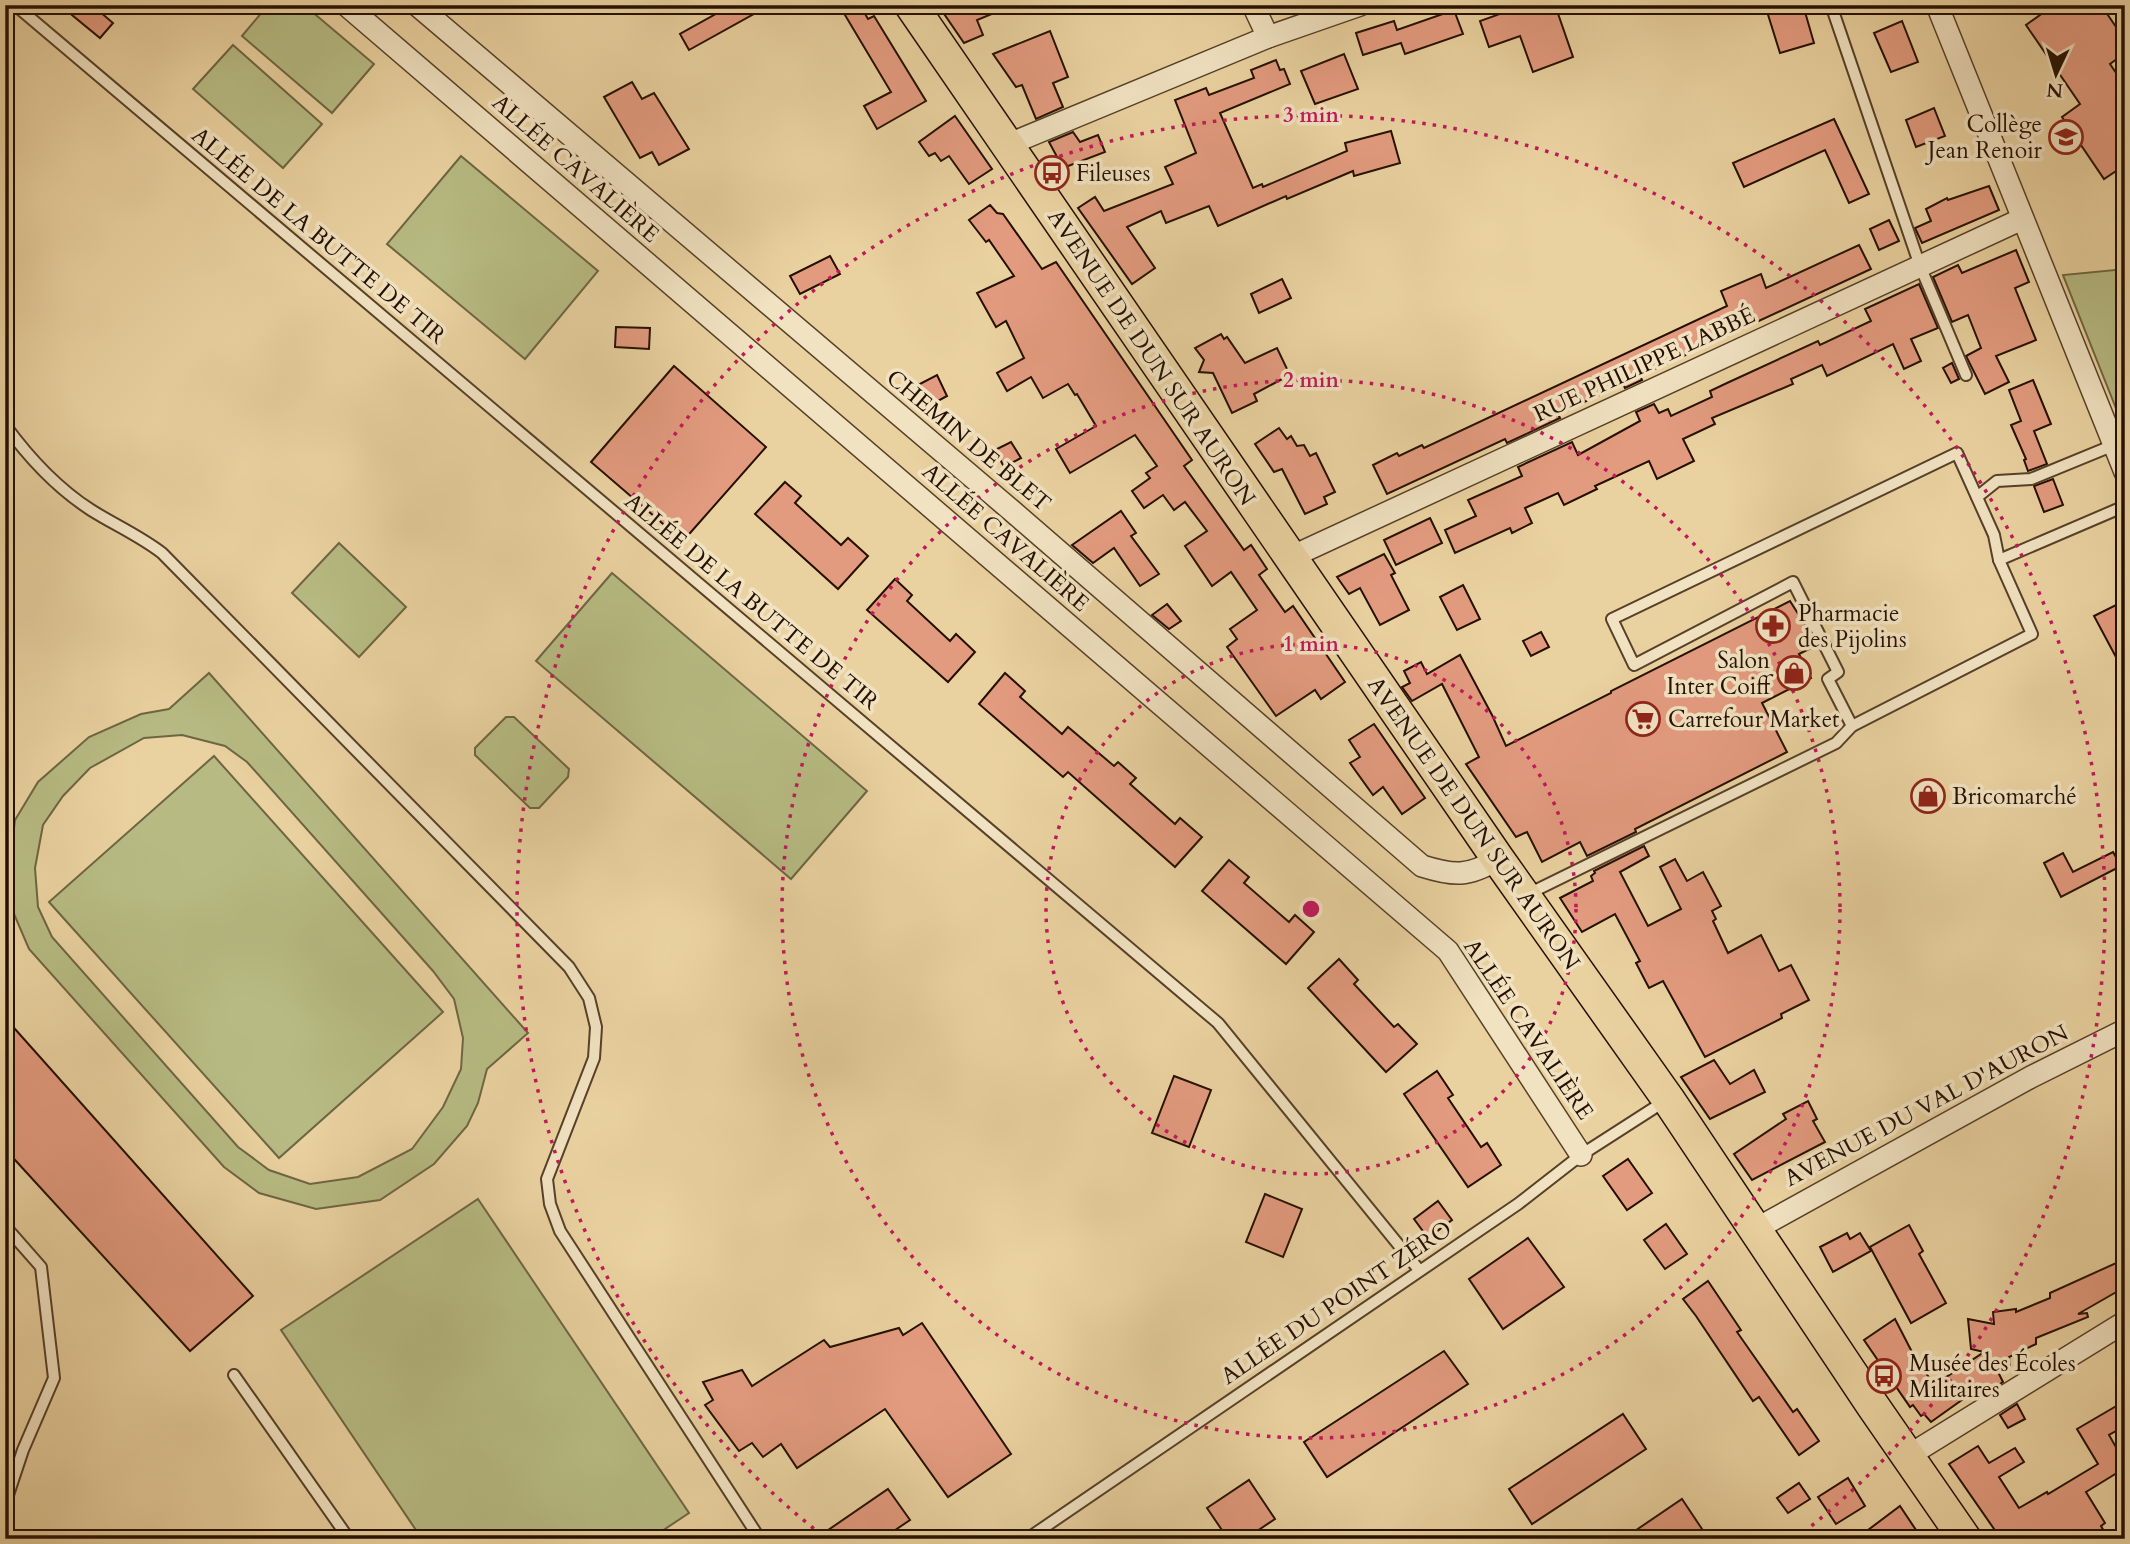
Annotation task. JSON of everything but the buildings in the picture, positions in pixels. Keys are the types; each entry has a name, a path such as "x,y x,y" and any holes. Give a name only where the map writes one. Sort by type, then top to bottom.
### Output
{"main road":[{"name":"AVENUE DE DUN SUR AURON","path":"911,5 1497,859 1668,1099 1965,1539"}],"street":[{"name":"ALLÉE CAVALIÈRE","path":"346,5 1448,951 1581,1155"},
{"name":"CHEMIN DE BLET","path":"417,5 1011,510 1422,866 1444,873 1473,873 1497,859"},
{"path":"1253,5 1268,37"},
{"path":"1007,145 1268,37 1360,5"},
{"path":"1937,5 2125,472"},
{"name":"RUE PHILIPPE LABBÉ","path":"1289,558 2022,219"},
{"name":"AVENUE DU VAL D'AURON","path":"1754,1230 2031,1077 2125,1030"},
{"path":"1908,1456 2125,1322"}],"lane":[{"name":"ALLÉE DE LA BUTTE DE TIR","path":"15,5 1218,1023 1419,1270"},
{"path":"1831,5 1920,266 1966,375"},
{"path":"5,425 44,472 64,490 162,553 569,967 589,998 596,1027 594,1058 547,1179 550,1204 560,1231 760,1539"},
{"path":"1977,497 1997,481 2031,479 2114,445"},
{"path":"1524,896 1836,743 1852,726 2032,634 1999,560 1994,535 1956,453 1612,619 1634,665 1793,582 1838,672 1828,679 1852,726"},
{"path":"1999,560 2125,506"},
{"name":"ALLÉE DU POINT ZÉRO","path":"1027,1539 1518,1204 1581,1155 1668,1099"},
{"path":"5,1226 41,1267 54,1378 23,1450 5,1504"},
{"path":"234,1375 349,1539"}],"green space":[{"path":"268,5 304,5 374,64 332,113 242,36"},
{"path":"233,45 322,124 283,168 193,89"},
{"path":"461,156 598,271 525,359 387,244"},
{"path":"2125,269 2125,431 2063,275"},
{"path":"339,543 406,607 359,657 292,593"},
{"path":"612,573 867,791 791,879 536,661"},
{"path":"209,673 528,1033 487,1069 478,1103 467,1126 434,1164 380,1200 316,1209 259,1193 224,1167 29,949 14,914 8,875 15,820 38,782 89,737 141,714 169,709","holes":["182,735 225,746 247,762 433,971 454,999 463,1038 461,1069 443,1107 412,1149 358,1177 310,1184 269,1170 238,1147 52,937 38,907 35,868 43,825 63,796 90,768 144,738"]},
{"path":"506,717 514,717 569,769 568,777 539,808 530,808 475,755 475,748"},
{"path":"214,756 443,1012 279,1158 49,902"},
{"path":"478,1199 689,1513 650,1539 422,1539 281,1330"}],"place":[{"name":"Collège Jean Renoir","path":"2066,137"},
{"name":"Fileuses","path":"1052,173"},
{"name":"Pharmacie des Pijolins","path":"1773,626"},
{"name":"Salon Inter Coiff","path":"1794,673"},
{"name":"Carrefour Market","path":"1643,719"},
{"name":"Bricomarché","path":"1928,796"},
{"name":"Musée des Écoles Militaires","path":"1884,1376"}]}
